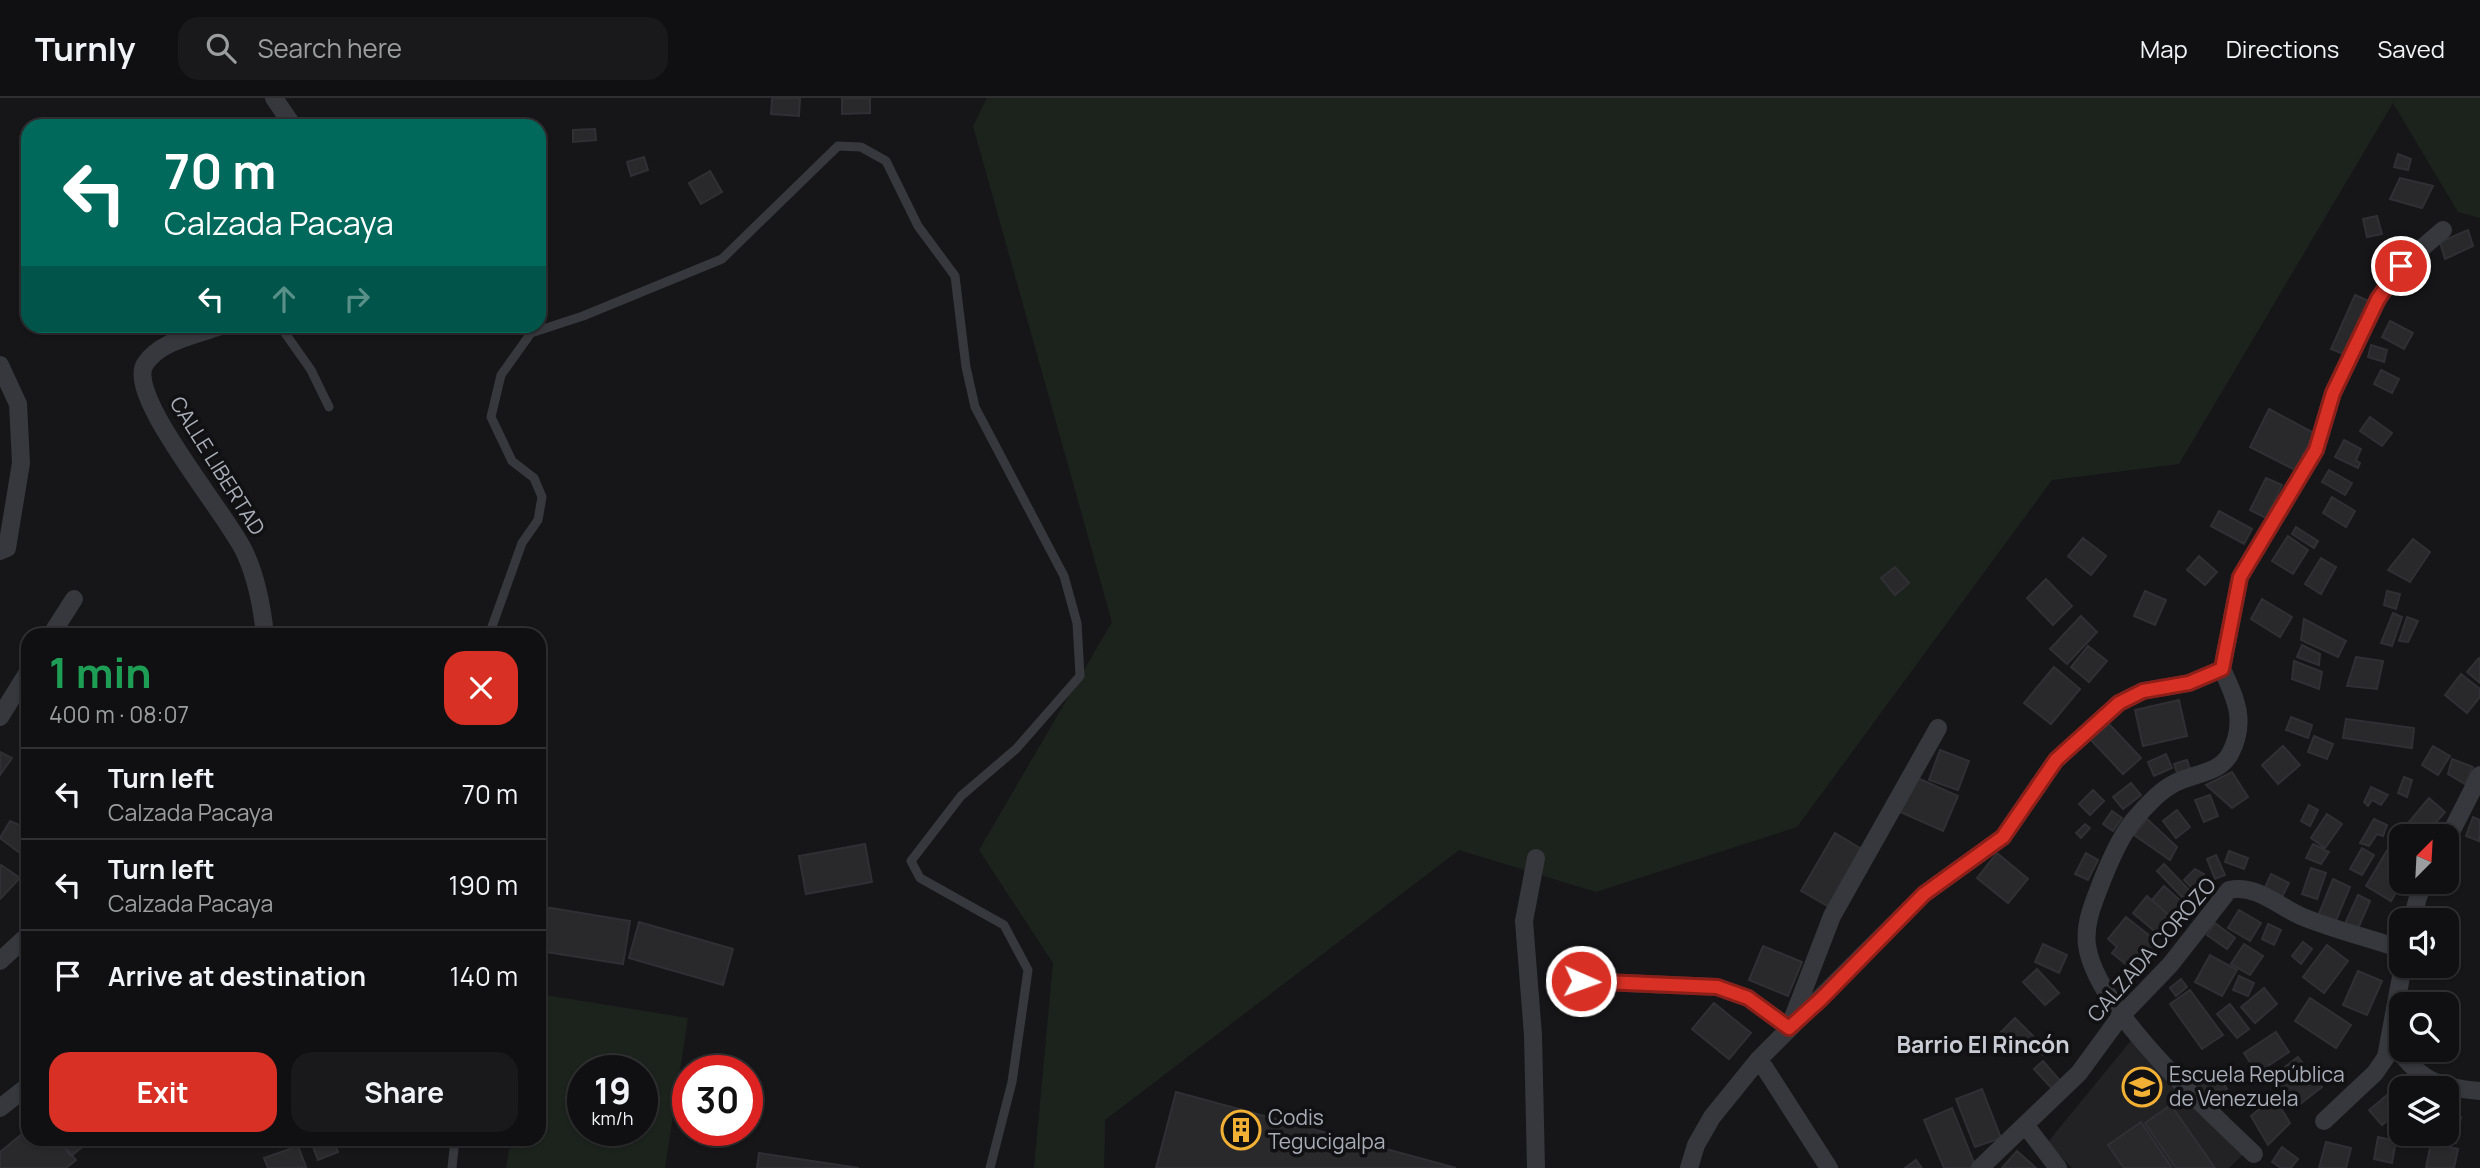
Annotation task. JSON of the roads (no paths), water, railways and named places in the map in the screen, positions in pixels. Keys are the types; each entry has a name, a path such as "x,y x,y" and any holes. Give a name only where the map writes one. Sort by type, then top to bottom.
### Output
{"street":[{"path":"274,98 288,119"},
{"path":"2254,1154 2120,1017 2095,970 2087,944 2090,914 2107,867 2130,824 2155,797 2175,783 2211,771 2222,765 2230,754 2240,718 2238,704 2222,669 2240,577 2316,450 2333,393 2378,299 2401,266 2444,230"},
{"name":"CALLE LIBERTAD","path":"203,333 153,354 143,366 142,382 157,420 212,496 245,551 261,599 264,628"},
{"path":"0,365 18,404 21,463 7,548 0,551"},
{"path":"55,628 74,599"},
{"path":"1689,1168 1696,1145 1712,1117 1759,1059 1924,894 2003,837 2056,760 2119,703 2143,691 2189,683 2222,669"},
{"path":"0,717 21,683"},
{"path":"1789,1028 1832,916 1938,729"},
{"path":"2455,824 2480,775"},
{"path":"1536,858 1524,921 1533,1035 1536,1168"},
{"name":"CALZADA COROZO","path":"1980,1168 2079,1073 2120,1017 2170,965 2229,890 2240,888 2253,891 2302,916 2389,945"},
{"path":"0,961 21,941"},
{"path":"1581,981 1717,987 1748,998 1789,1028"},
{"path":"2324,1121 2375,1073 2386,1057 2389,1044"},
{"path":"1759,1059 1829,1168"},
{"path":"2408,1062 2442,1088 2480,1091"},
{"path":"0,1108 21,1092"},
{"path":"2026,1126 2058,1168"}],"lane":[{"path":"546,328 583,316 722,259 838,146 861,147 886,161 918,226 955,276 966,367 975,407 1064,576 1077,622 1080,676 1016,749 961,796 911,861 920,878 1004,925 1028,970 1012,1082 990,1168"},
{"path":"285,333 311,370 329,407"},
{"path":"492,628 522,543 538,520 542,497 534,478 512,461 491,417 500,375 531,333"},
{"path":"452,1168 455,1146"}],"place":[{"name":"Escuela República de Venezuela","path":"2142,1087"},
{"name":"Codis Tegucigalpa","path":"1241,1130"}],"district":[{"name":"Barrio El Rincón","path":"1983,1045"}]}
